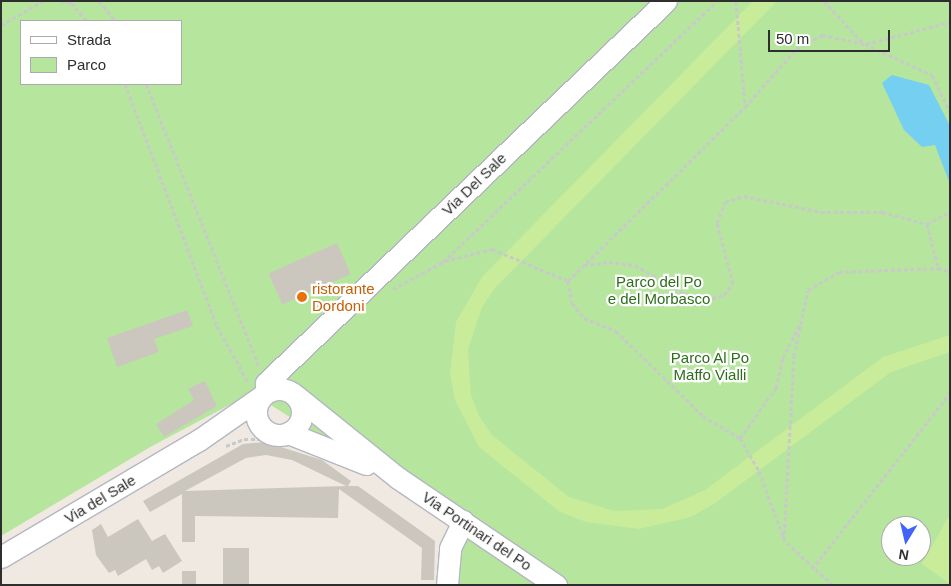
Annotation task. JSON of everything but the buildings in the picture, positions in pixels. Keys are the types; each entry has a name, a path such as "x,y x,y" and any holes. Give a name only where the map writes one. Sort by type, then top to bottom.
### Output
{"street":[{"name":"Via Del Sale","path":"273,392 277,387 284,368 666,1"},
{"path":"273,392 302,417 278,435 256,417 273,392"},
{"name":"Via del Sale","path":"1,557 199,440 273,392"},
{"name":"Via Portinari del Po","path":"273,392 556,585"},
{"name":"Via del Sale","path":"199,440 238,424 278,435"},
{"name":"Via Portinari del Po","path":"278,435 398,478"},
{"path":"447,585 450,548 463,521"}],"path":[{"path":"1,25 43,1"},
{"path":"61,1 71,3 85,20"},
{"path":"99,1 115,20"},
{"path":"443,262 717,1"},
{"path":"736,1 745,107"},
{"path":"824,1 865,44"},
{"path":"865,44 950,22"},
{"path":"568,281 745,107 796,49 822,35 865,44 932,74 950,112"},
{"path":"125,85 217,326 251,387 273,392"},
{"path":"146,85 273,392"},
{"path":"583,266 609,262 634,265 684,294 706,300 724,295 733,284 732,272 717,223 725,202 744,196 822,212 882,212 927,224 950,212"},
{"path":"927,224 938,268"},
{"path":"387,293 443,262 488,248 503,257 568,281"},
{"path":"784,540 786,470 794,356 808,290 840,272 938,268 950,272"},
{"path":"568,281 572,303 584,318 616,331 703,416 740,438 759,471 784,540 812,569 833,585"},
{"path":"740,438 776,388 782,358 801,320"},
{"path":"812,569 950,393"},
{"path":"220,449 244,439 278,435"}],"green space":[{"name":"Parco del Po e del Morbasco","path":"1,1 950,1 950,585 457,585 459,525 252,393 152,446 1,536"},
{"path":"753,1 777,1 495,288 482,307 468,350 471,395 479,416 492,435 569,497 614,511 662,509 705,490 883,357 950,335 950,352 891,372 714,504 691,517 639,529 586,522 560,512 479,447 455,400 450,374 456,322 482,277"},
{"path":"950,514 950,584 925,566 931,566 931,548"}],"water":[{"path":"892,75 929,85 950,126 950,184 935,145 922,147 904,130 882,83"}],"place":[{"name":"ristorante Dordoni","path":"302,297"}],"park label":[{"name":"Parco Al Po Maffo Vialli","path":"710,366"}]}
